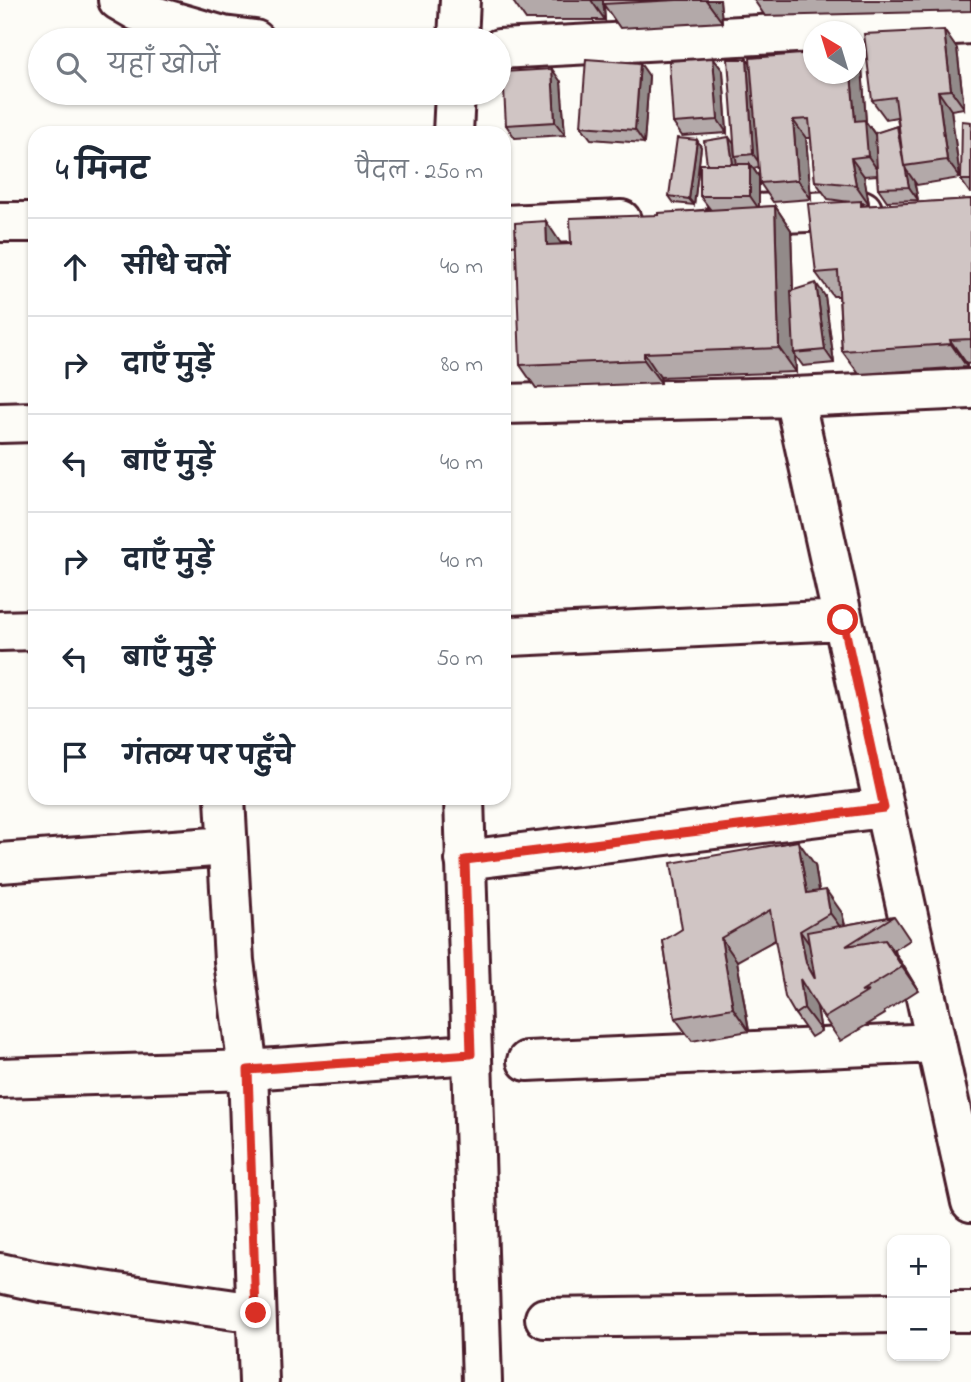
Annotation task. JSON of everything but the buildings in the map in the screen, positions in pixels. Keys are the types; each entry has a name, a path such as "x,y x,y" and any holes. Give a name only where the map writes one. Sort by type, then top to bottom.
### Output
{"street":[{"path":"118,0 137,11 195,28"},
{"path":"459,28 460,0"},
{"path":"866,30 971,24"},
{"path":"511,48 803,33"},
{"path":"453,126 454,105"},
{"path":"696,217 902,208"},
{"path":"511,225 655,218"},
{"path":"0,222 28,222"},
{"path":"511,404 794,397 971,389"},
{"path":"794,397 884,808 949,1056 971,1202"},
{"path":"0,423 28,422"},
{"path":"511,636 843,620"},
{"path":"0,631 28,630"},
{"path":"225,805 234,961 248,1070 258,1382"},
{"path":"464,805 482,1382"},
{"path":"465,860 884,808"},
{"path":"0,863 227,846"},
{"path":"0,1078 248,1070 471,1054"},
{"path":"527,1061 949,1056"},
{"path":"0,1273 41,1282 256,1313"},
{"path":"950,1312 971,1312"},
{"path":"545,1318 887,1313"}],"route":[{"path":"256,1313 248,1070 471,1054 465,860 884,808 843,620"}]}
